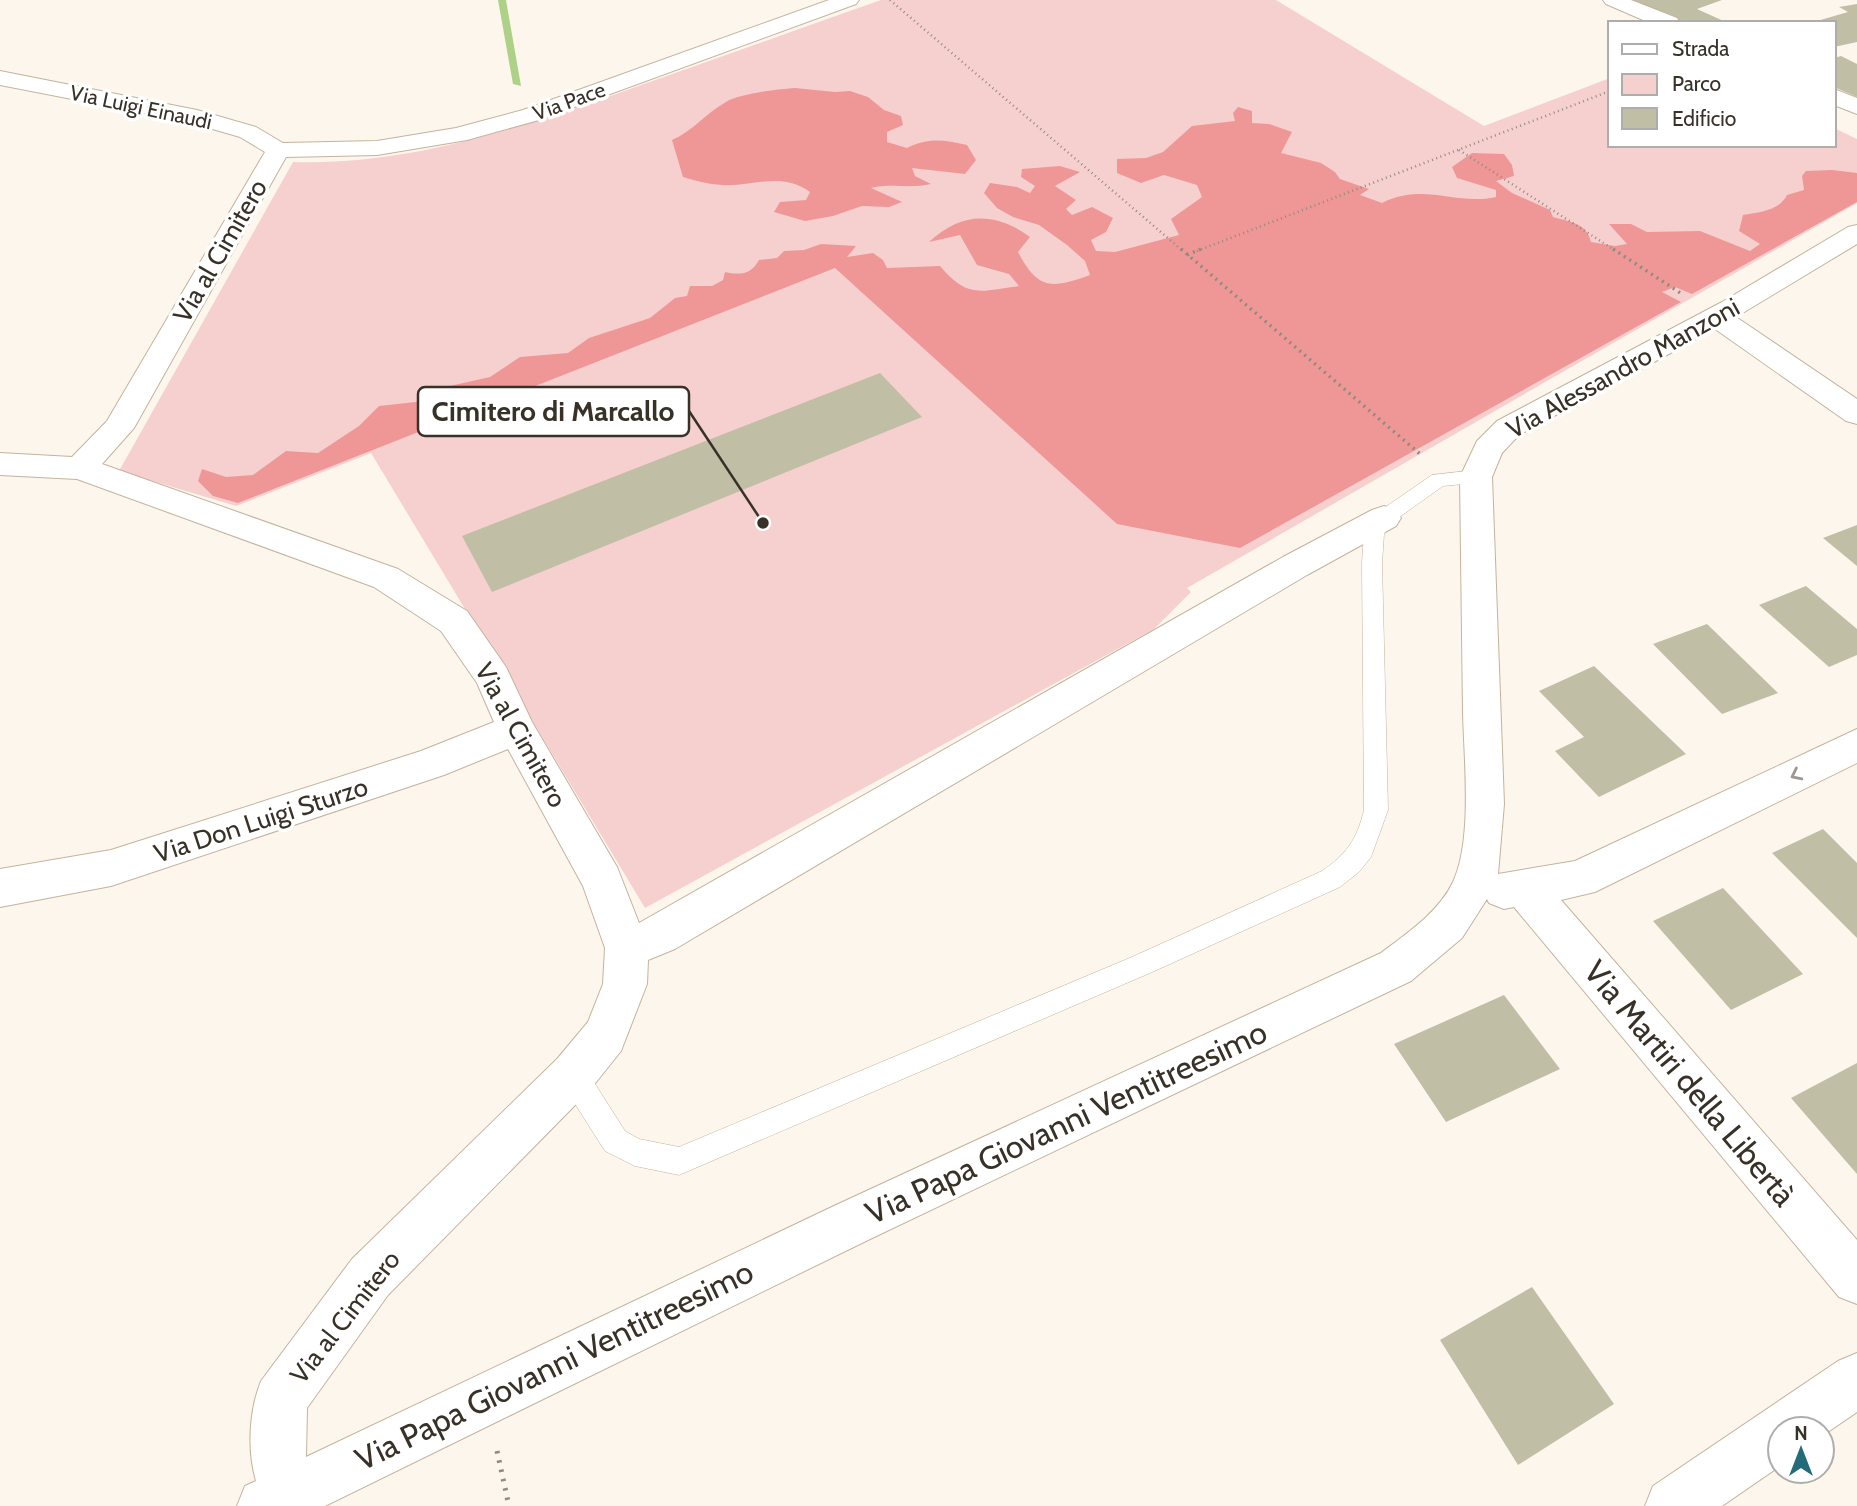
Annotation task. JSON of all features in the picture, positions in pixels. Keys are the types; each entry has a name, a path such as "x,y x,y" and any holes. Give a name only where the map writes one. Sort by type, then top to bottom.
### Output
{"street":[{"name":"Via Pace","path":"278,150 377,148 458,135 531,116 849,0"},
{"path":"1613,0 1664,21"},
{"name":"Via Luigi Einaudi","path":"0,78 188,115 248,132 278,150"},
{"path":"1836,97 1857,107"},
{"name":"Via al Cimitero","path":"276,1500 280,1400 370,1277 573,1075 605,1036 625,984 627,948 602,880 516,729 493,677 454,621 386,578 80,468 119,428 278,150"},
{"name":"Via Alessandro Manzoni","path":"1471,892 1482,847 1483,785 1476,477 1488,447 1508,428 1724,312 1857,233"},
{"path":"1724,312 1857,414"},
{"path":"0,464 80,468"},
{"path":"627,948 660,935 1283,573 1384,518"},
{"name":"Via Don Luigi Sturzo","path":"0,888 111,869 430,764 516,729"},
{"path":"1471,892 1524,888 1580,879 1857,745"},
{"name":"Via Martiri della Libertà","path":"1524,888 1857,1279"},
{"name":"Via Papa Giovanni Ventitreesimo","path":"276,1500 851,1223 1396,967 1425,945 1453,918 1471,892"},
{"path":"1806,1415 1857,1380"},
{"path":"1673,1506 1766,1443"}],"lane":[{"path":"573,1075 615,1141 635,1152 679,1161 1141,965 1331,879 1350,865 1368,843 1376,810 1372,563 1374,533 1384,518 1439,480 1476,477"}],"path":[{"path":"890,0 1421,455 1439,480"},
{"path":"1186,255 1608,92"},
{"path":"1459,150 1692,301 1707,294 1724,312"}],"green space":[{"path":"881,0 1276,0 1484,126 1608,79 1608,147 1836,147 1836,129 1857,139 1857,203 1187,588 1191,592 1154,629 645,908 371,453 236,506 119,471 293,162 383,157 427,150 472,140 601,99"}],"shaded area":[{"path":"795,88 850,91 868,97 884,110 901,116 903,125 887,132 887,142 907,148 930,141 959,143 967,145 976,160 965,174 912,168 915,176 931,184 871,188 902,202 889,207 862,206 833,216 805,221 774,212 780,202 806,200 810,192 788,182 722,185 683,177 672,140 732,99 759,92"},
{"path":"1238,107 1252,111 1252,123 1269,124 1292,132 1281,153 1321,163 1335,172 1340,179 1369,189 1360,195 1382,203 1412,194 1467,199 1496,197 1496,190 1457,178 1452,167 1472,153 1504,154 1512,165 1514,176 1496,181 1512,193 1550,210 1553,217 1582,227 1591,242 1615,246 1627,244 1609,224 1631,224 1647,232 1700,231 1750,251 1760,244 1739,231 1743,215 1774,208 1787,195 1804,190 1802,176 1806,171 1857,173 1857,202 1692,294 1675,287 1662,292 1681,302 1240,548 1117,524 835,268 238,503 213,496 198,481 202,469 226,477 253,475 286,451 318,453 359,426 379,406 425,401 441,388 490,377 520,357 568,353 589,338 650,318 675,298 687,296 690,286 712,286 723,280 725,272 745,273 759,260 777,258 784,251 804,250 821,244 856,246 847,257 873,253 883,260 887,268 940,266 959,284 975,290 1019,286 1009,274 977,265 960,235 929,242 941,232 966,220 991,219 1030,237 1018,252 1039,280 1055,284 1090,275 1085,261 1067,245 1039,225 1013,217 997,208 984,193 990,183 1017,187 1030,193 1035,186 1021,177 1022,169 1060,166 1080,172 1055,186 1076,200 1066,209 1072,215 1092,207 1113,218 1106,232 1091,240 1096,251 1115,252 1179,235 1171,219 1202,197 1197,185 1164,175 1141,183 1117,173 1117,159 1146,158 1163,152 1192,126 1235,121 1233,113"}],"building":[{"path":"1625,0 1722,0 1697,9 1724,21 1677,21"},
{"path":"1857,4 1857,42 1836,47 1836,21 1817,21 1848,12 1839,7"},
{"path":"1841,56 1857,64 1857,97 1836,88 1836,57"},
{"path":"880,373 922,417 492,592 462,536"},
{"path":"1857,525 1857,566 1823,538"},
{"path":"1806,586 1857,629 1857,655 1829,667 1759,605"},
{"path":"1707,624 1778,693 1722,714 1653,644"},
{"path":"1594,666 1686,754 1599,797 1555,751 1584,737 1539,691"},
{"path":"1823,829 1857,863 1857,938 1772,853"},
{"path":"1723,888 1803,974 1731,1010 1653,921"},
{"path":"1504,995 1560,1069 1446,1122 1394,1044"},
{"path":"1857,1063 1857,1174 1791,1098"},
{"path":"1532,1287 1614,1404 1518,1465 1440,1340"}],"waterway":[{"path":"502,0 518,84"}],"place":[{"name":"Cimitero di Marcallo","path":"763,523"}]}
